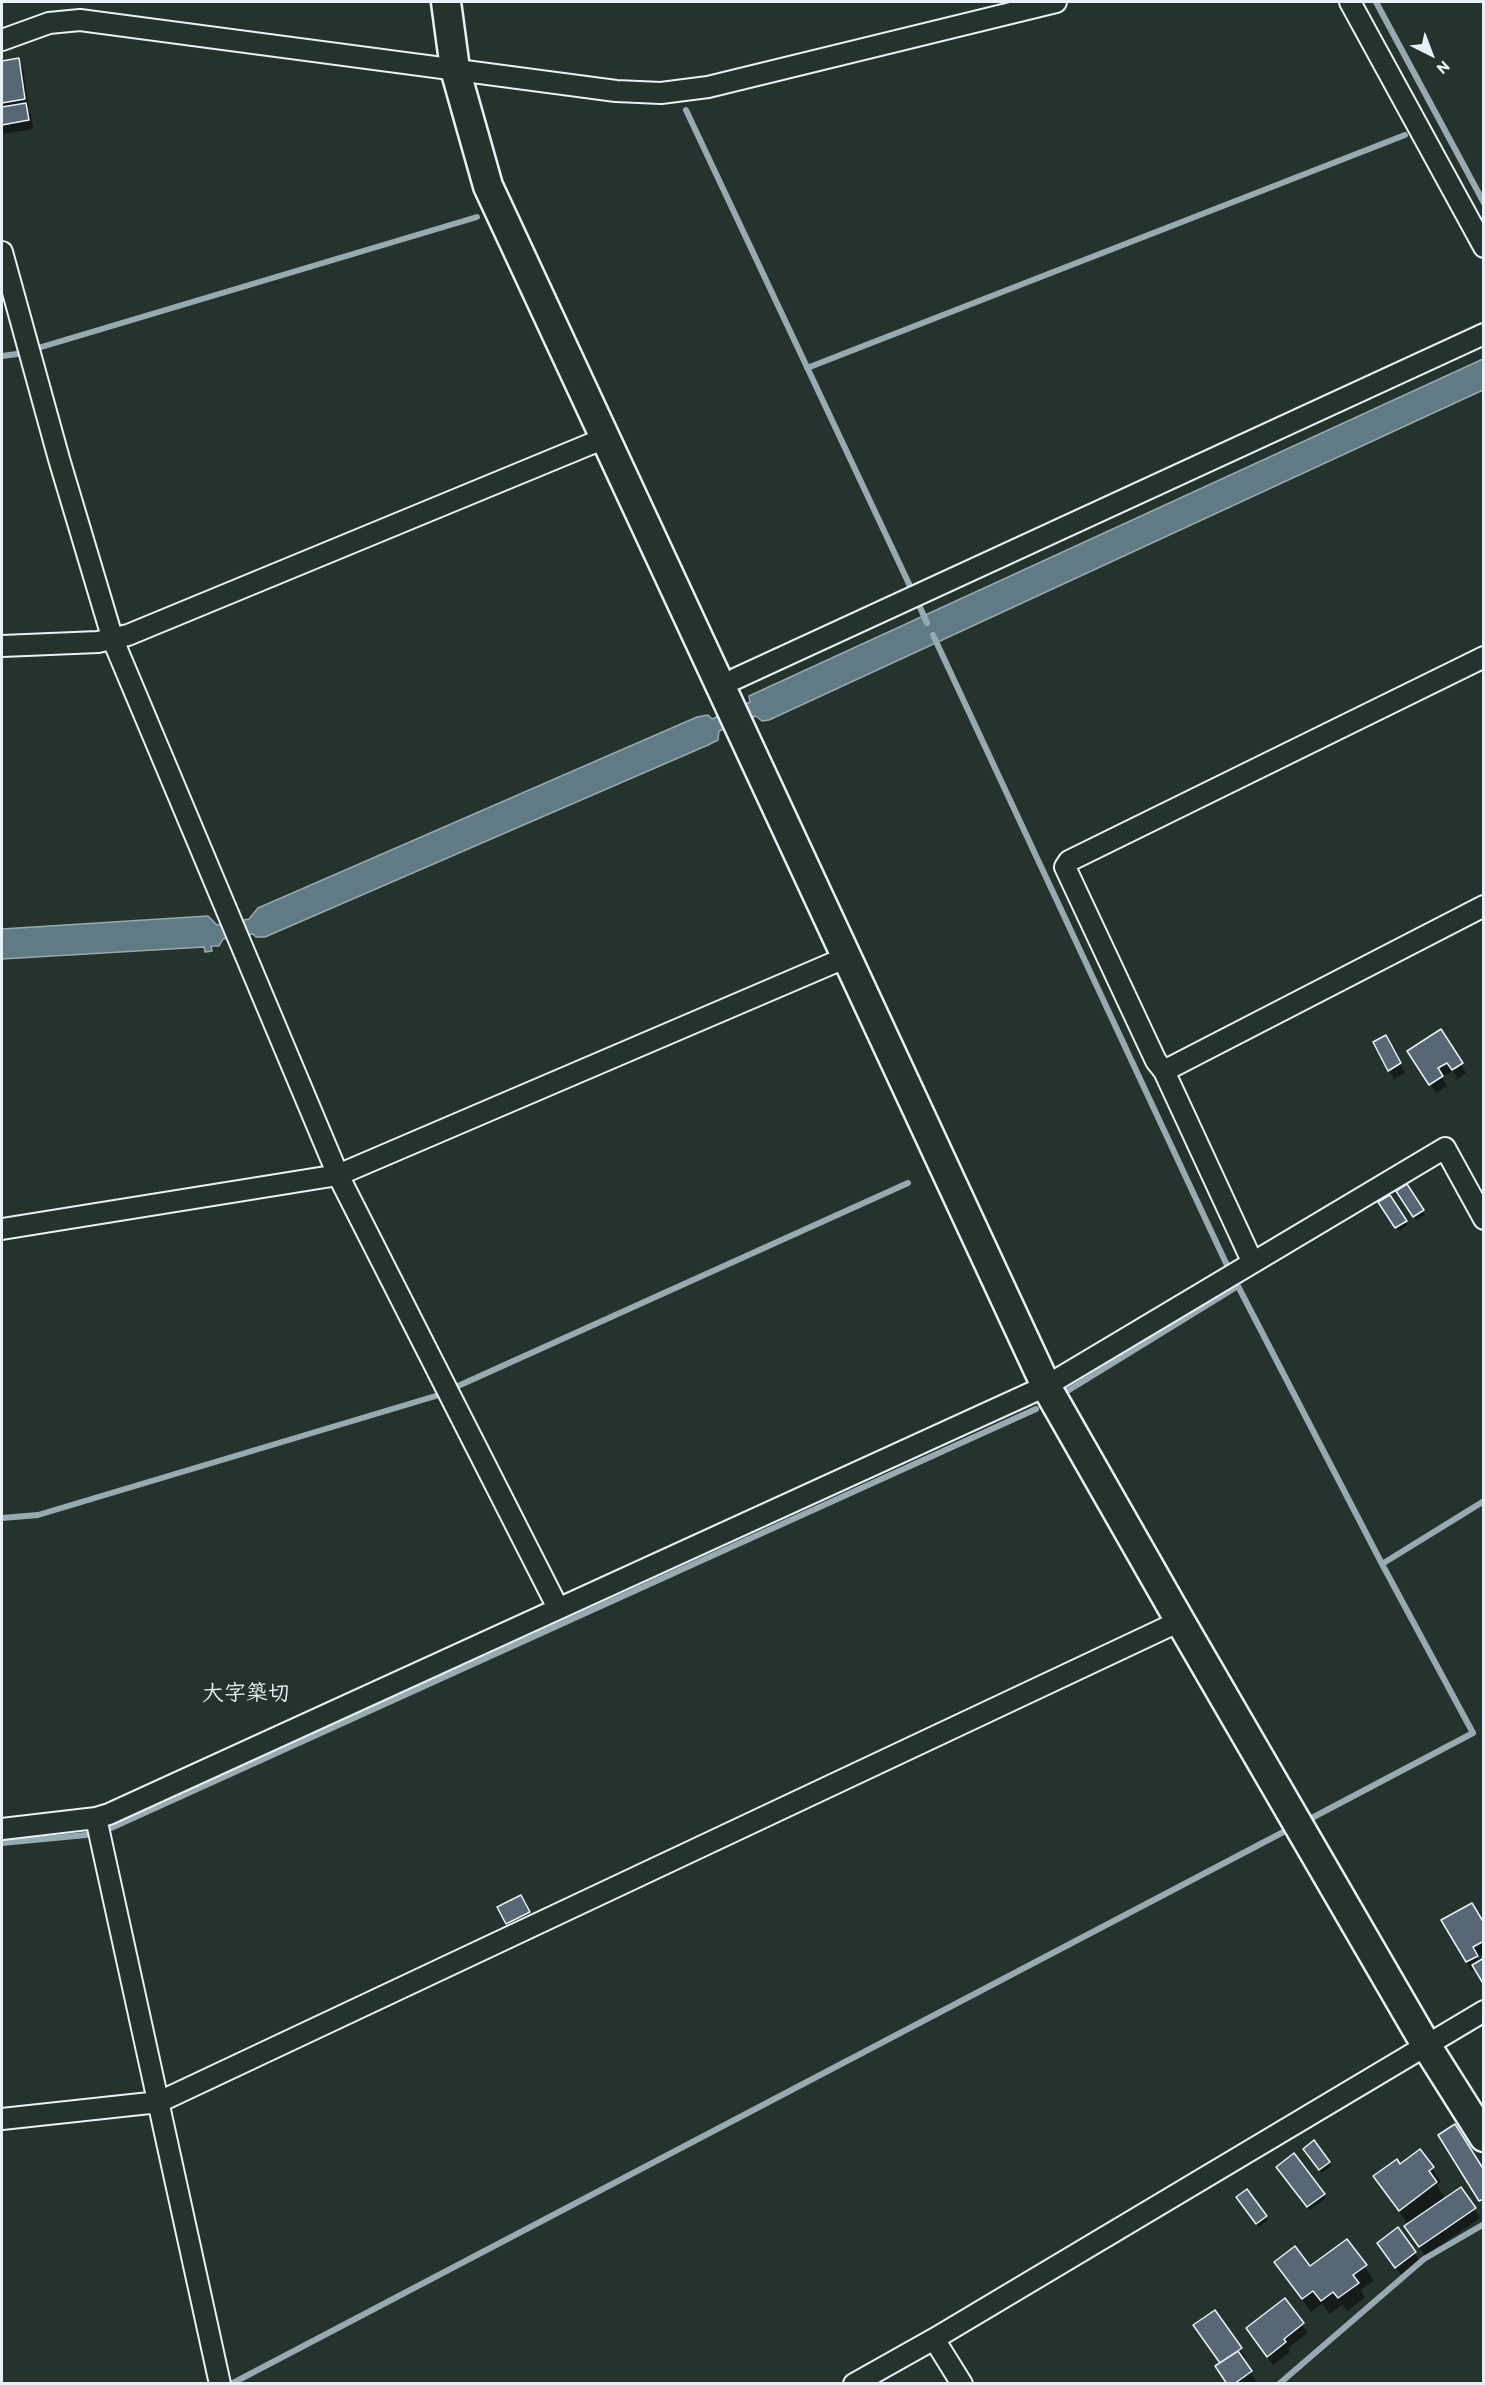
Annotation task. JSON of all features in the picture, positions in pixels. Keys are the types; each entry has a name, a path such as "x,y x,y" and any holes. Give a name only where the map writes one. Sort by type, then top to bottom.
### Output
{"street":[{"path":"446,2 455,69 488,186 605,438 730,689 742,736 1046,1386 1426,2044 1484,2137"},
{"path":"2,40 49,23 80,20 616,91 661,93 708,87 1056,2"},
{"path":"1350,2 1484,247"},
{"path":"2,252 59,459 113,640 338,1174 558,1608"},
{"path":"730,689 1484,334"},
{"path":"2,646 113,640 605,438"},
{"path":"1238,1270 1164,1071 1156,1061 1065,867 1069,861 1484,657"},
{"path":"1164,1071 1484,906"},
{"path":"2,1229 338,1174 847,957"},
{"path":"2,1828 96,1818 1046,1386 1445,1148 1484,1219"},
{"path":"2,2119 159,2102 1180,1621"},
{"path":"96,1818 219,2381"},
{"path":"854,2384 934,2339 1484,2011"},
{"path":"934,2339 962,2384"}],"water":[{"path":"1483,359 1483,390 769,720 762,721 756,716 719,731 718,740 708,745 265,937 256,937 253,934 223,939 219,946 211,946 212,951 205,952 204,947 2,959 2,929 208,916 217,925 249,919 258,908 697,717 708,715 712,719 750,702 749,696"}],"building":[{"path":"19,58 25,99 2,103 2,61"},
{"path":"26,103 29,120 2,125 2,107"},
{"path":"1441,1029 1463,1063 1452,1070 1447,1063 1438,1068 1443,1076 1429,1085 1407,1051"},
{"path":"1386,1035 1401,1063 1388,1071 1373,1042"},
{"path":"1407,1184 1424,1210 1413,1217 1396,1191"},
{"path":"1390,1195 1407,1221 1395,1228 1378,1202"},
{"path":"521,1895 530,1912 506,1924 497,1907"},
{"path":"1472,1903 1484,1923 1484,1941 1473,1947 1478,1956 1466,1962 1441,1920"},
{"path":"1484,1958 1484,1985 1472,1965"},
{"path":"1455,2124 1484,2170 1484,2199 1479,2201 1438,2135"},
{"path":"1314,2140 1330,2162 1319,2170 1303,2149"},
{"path":"1420,2149 1434,2167 1429,2171 1437,2182 1399,2211 1373,2176 1397,2159 1400,2164"},
{"path":"1294,2153 1325,2194 1307,2207 1276,2167"},
{"path":"1461,2187 1476,2208 1419,2247 1404,2226"},
{"path":"1247,2189 1267,2216 1256,2224 1236,2197"},
{"path":"1398,2227 1416,2252 1395,2268 1377,2243"},
{"path":"1347,2239 1367,2265 1353,2275 1359,2283 1338,2298 1333,2292 1321,2301 1313,2291 1302,2299 1274,2262 1295,2246 1310,2266"},
{"path":"1285,2298 1304,2323 1284,2339 1286,2342 1267,2357 1246,2328"},
{"path":"1215,2310 1242,2348 1220,2363 1193,2325"},
{"path":"1238,2351 1252,2371 1234,2384 1227,2384 1215,2366"}],"waterway":[{"path":"1376,2 1484,203"},
{"path":"686,110 910,586"},
{"path":"807,368 1405,135"},
{"path":"38,348 477,217"},
{"path":"2,356 17,354"},
{"path":"919,605 927,623"},
{"path":"933,635 1225,1261 1382,1564 1484,1501"},
{"path":"458,1386 908,1183"},
{"path":"1069,1390 1238,1286"},
{"path":"2,1518 38,1515 439,1395"},
{"path":"111,1828 1036,1409"},
{"path":"1306,1821 1473,1733 1382,1564"},
{"path":"224,2384 233,2383 1291,1828"},
{"path":"2,1843 86,1835"},
{"path":"1279,2384 1424,2259 1484,2224"}],"district":[{"name":"大字築切","path":"246,1694"}]}
